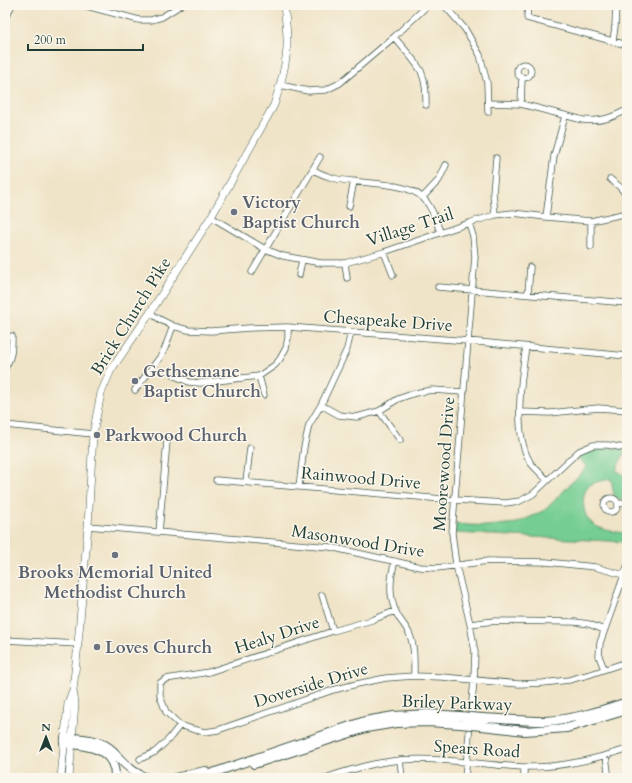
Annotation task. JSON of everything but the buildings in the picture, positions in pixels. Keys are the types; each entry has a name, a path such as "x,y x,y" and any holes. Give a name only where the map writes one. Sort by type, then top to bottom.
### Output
{"highway":[{"name":"Briley Parkway","path":"198,778 365,721 394,716 421,714 482,722 545,721 604,710 627,702"},
{"name":"Briley Parkway","path":"482,722 525,731 567,728 627,710"},
{"name":"Briley Parkway","path":"214,778 366,728 396,723 460,720"},
{"path":"68,741 79,738 101,744 112,751 128,767 147,778"},
{"path":"68,741 102,751 109,756 114,766 115,778"},
{"path":"175,778 246,761"}],"main road":[{"name":"Brick Church Pike","path":"61,778 75,703 72,690 78,644 88,526 93,434 101,393 111,370 150,313 211,217 274,105 286,55 287,41 284,5"},
{"name":"Brick Church Pike","path":"68,741 69,778"}],"street":[{"path":"5,18 12,5"},
{"path":"83,5 139,20 151,20 162,17 181,5"},
{"path":"280,85 305,91 326,90 340,83 394,37 428,5"},
{"path":"444,5 465,29 480,55 487,83 488,112"},
{"path":"528,5 527,18 627,45"},
{"path":"613,41 616,5"},
{"path":"394,37 411,57 421,72 425,89 426,105"},
{"path":"521,104 522,77"},
{"path":"488,103 521,104 583,120 601,120 611,118 627,110"},
{"path":"546,217 554,156 565,116"},
{"path":"252,272 320,157"},
{"path":"495,215 493,193 496,158"},
{"path":"422,197 439,180 446,165"},
{"path":"313,170 332,178 398,186 413,191 422,197 433,212 440,232"},
{"path":"610,179 620,186 627,196"},
{"path":"349,206 354,181"},
{"name":"Village Trail","path":"211,217 265,249 283,256 321,263 345,263 384,252 440,232 495,215 513,213 591,221 627,212"},
{"path":"591,221 591,247"},
{"name":"Moorewood Drive","path":"465,778 474,680 475,652 456,565 452,533 475,257 473,236 469,223"},
{"path":"384,252 393,275"},
{"path":"299,276 302,260"},
{"path":"345,263 347,278"},
{"path":"528,294 530,267"},
{"path":"438,287 627,303"},
{"name":"Chesapeake Drive","path":"150,313 173,326 188,330 211,331 288,327 468,341 627,356"},
{"path":"135,390 161,356 173,326"},
{"path":"175,376 189,382 200,383 259,376 275,365 280,359 286,348 288,327"},
{"path":"300,487 304,447 309,425 321,405 347,349 351,332"},
{"path":"5,368 10,360 12,336"},
{"path":"526,347 522,372 520,412 523,446 531,463 547,480"},
{"path":"259,376 264,395"},
{"path":"321,405 339,415 357,417 379,411 398,400 415,393 432,390 464,392"},
{"path":"520,412 550,413 598,408 627,410"},
{"path":"379,411 400,440"},
{"path":"5,425 93,434"},
{"path":"159,532 168,441"},
{"name":"Rainwood Drive","path":"216,480 505,503 520,501 533,494 579,451 593,445 608,445 627,450"},
{"path":"246,482 250,448"},
{"path":"618,504 627,502"},
{"name":"Masonwood Drive","path":"88,526 330,547 420,567 437,568 488,561 546,562 595,567 624,575"},
{"path":"395,561 390,577 390,592 395,611 409,632 412,642 414,676"},
{"path":"604,669 600,656 600,643 627,567"},
{"path":"322,595 333,631"},
{"name":"Healy Drive","path":"166,679 209,672 333,631 372,620 395,611"},
{"path":"470,624 494,621 575,622 589,624 604,630"},
{"path":"5,640 78,644"},
{"name":"Doverside Drive","path":"166,679 160,683 160,696 166,712 180,724 205,732 218,730 333,690 386,678 414,676 520,684 543,683 568,680 627,662"},
{"path":"140,759 155,752 169,739 180,724"},
{"name":"Spears Road","path":"325,778 376,764 400,760 429,759 524,767 549,766 606,756 627,749"},
{"path":"606,756 608,772 607,778"},
{"path":"400,760 402,778"},
{"path":"524,767 524,778"}],"green space":[{"path":"595,447 616,448 625,451 616,470 624,475 627,499 621,500 614,496 611,479 596,482 588,487 584,494 583,502 587,518 600,528 627,533 627,542 455,533 455,524 487,526 517,523 546,509 587,467 576,456 579,453"}],"place":[{"name":"Victory Baptist Church","path":"234,212"},
{"name":"Gethsemane Baptist Church","path":"135,381"},
{"name":"Parkwood Church","path":"97,435"},
{"name":"Brooks Memorial United Methodist Church","path":"115,555"},
{"name":"Loves Church","path":"97,647"}]}
